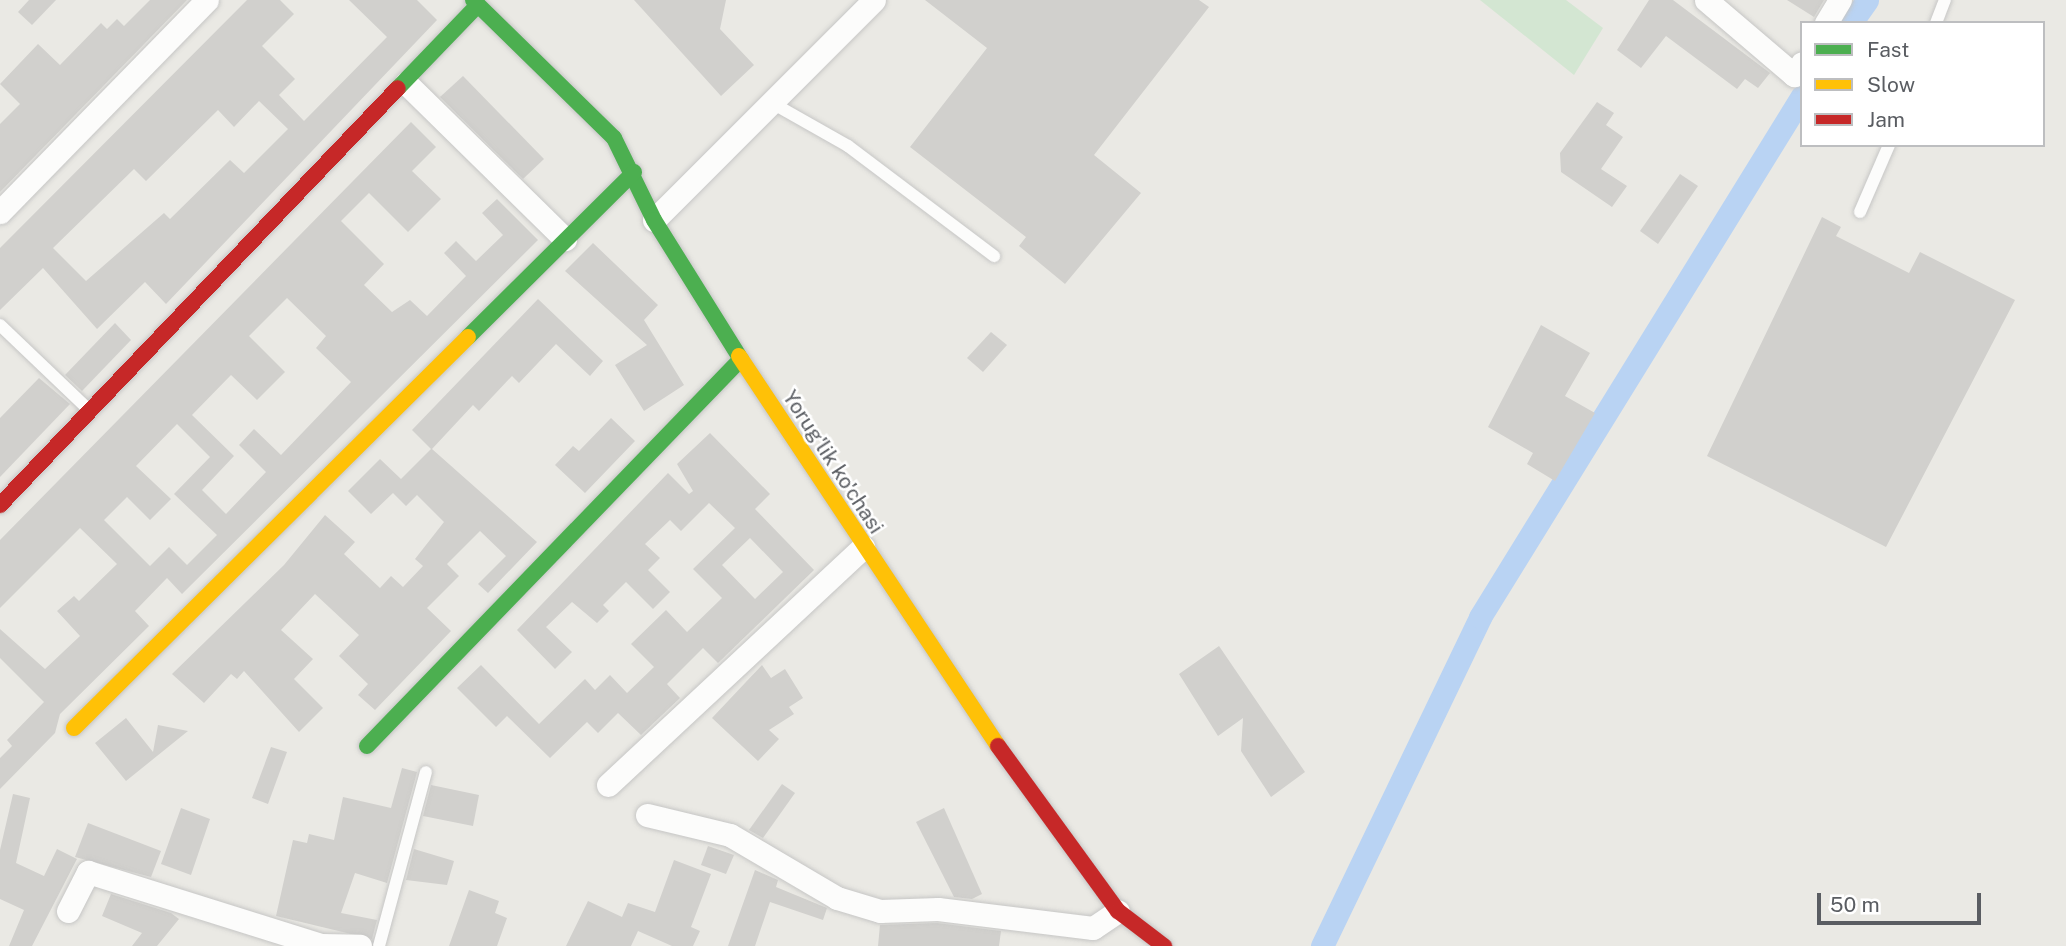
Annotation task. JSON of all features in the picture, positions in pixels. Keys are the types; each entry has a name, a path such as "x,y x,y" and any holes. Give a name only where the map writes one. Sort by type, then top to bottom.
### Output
{"street":[{"path":"0,212 206,0"},
{"path":"654,220 874,0"},
{"path":"1706,0 1794,75 1800,66"},
{"path":"1827,21 1840,0"},
{"path":"0,505 406,83 475,3"},
{"name":"Yorug'lik ko'chasi","path":"475,3 614,138 634,172 654,220 741,359 863,547 1068,850 1118,911 1164,946"},
{"path":"406,83 565,239"},
{"path":"74,728 634,172"},
{"path":"366,746 741,359"},
{"path":"608,785 863,547"},
{"path":"647,815 730,835 837,898 880,911 938,909 1093,928 1118,911"},
{"path":"68,911 88,872 321,944 360,946"}],"lane":[{"path":"1937,21 1945,0"},
{"path":"772,103 848,146 994,256"},
{"path":"1860,212 1888,147"},
{"path":"0,325 92,412"},
{"path":"379,946 426,772"}],"green space":[{"path":"1480,0 1566,0 1603,28 1574,75"}],"building":[{"path":"29,0 56,0 32,25 18,12"},
{"path":"150,0 187,0 0,192 0,124 20,104 0,84 38,44 60,65 101,23 107,29 117,19 124,26"},
{"path":"247,0 280,0 294,14 262,46 295,79 279,95 304,121 387,37 349,0 417,0 437,20 166,304 145,282 97,329 43,268 0,310 0,248","holes":["259,101 288,129 244,173 230,160 170,219 164,213 86,281 53,248 134,169 146,181 218,110 234,127"]},
{"path":"634,0 726,0 720,29 754,65 721,96"},
{"path":"925,0 1199,0 1209,7 1094,155 1141,193 1065,284 1019,246 1026,237 910,147 987,48"},
{"path":"1649,0 1673,0 1770,73 1758,88 1745,79 1737,89 1666,36 1641,68 1617,50"},
{"path":"1787,0 1824,0 1814,17"},
{"path":"463,76 544,159 523,179 440,97"},
{"path":"1597,102 1614,113 1606,125 1623,137 1601,169 1627,186 1612,207 1561,172 1560,153"},
{"path":"411,122 436,147 412,171 441,199 408,232 369,193 341,221 384,264 364,285 392,312 410,300 427,316 466,276 444,253 456,241 476,261 503,235 482,213 497,199 538,240 182,594 167,578 135,611 149,626 60,714 55,733 0,789 0,758 12,746 7,740 44,702 0,658 0,629 45,669 80,636 57,611 74,596 79,601 117,564 80,528 0,608 0,540","holes":["287,298 326,336 316,348 351,382 281,455 254,429 239,445 266,472 226,514 202,490 234,456 192,415 231,375 257,400 285,372 249,336","177,424 210,457 174,494 217,535 187,565 169,547 150,566 104,520 127,497 150,520 171,499 136,466"]},
{"path":"1680,174 1698,186 1658,244 1640,231"},
{"path":"1822,217 1841,227 1836,236 1909,273 1920,252 2015,300 1886,547 1707,456"},
{"path":"593,243 658,305 644,320 684,385 644,411 615,365 647,345 565,271"},
{"path":"538,299 603,361 590,376 556,344 519,383 512,376 479,411 473,405 432,449 537,542 488,593 478,584 506,556 480,531 447,564 459,576 427,608 451,631 375,710 358,695 368,684 339,656 359,635 315,594 281,630 313,659 294,679 323,708 299,732 244,671 237,679 231,674 204,703 172,674 284,565 325,515 355,542 344,554 380,588 391,576 403,587 423,566 415,559 444,522 417,495 406,506 393,493 371,514 348,491 380,459 401,479 431,449 412,430"},
{"path":"115,323 131,340 82,391 65,375"},
{"path":"1541,325 1590,353 1565,396 1595,413 1555,481 1527,464 1533,453 1488,427"},
{"path":"991,332 1007,345 983,372 967,358"},
{"path":"39,378 70,404 0,477 0,418"},
{"path":"611,418 635,441 585,493 555,465 573,446 579,451"},
{"path":"710,433 770,494 755,509 814,570 718,663 703,648 667,684 680,698 641,735 618,713 598,733 587,722 550,758 507,716 496,727 457,688 481,665 539,724 585,679 595,690 610,675 627,693 654,667 631,644 666,610 687,632 722,598 693,569 735,528 709,503 681,531 670,520 645,544 660,558 648,570 670,592 653,609 626,582 603,605 609,611 597,623 572,602 546,627 572,652 555,669 517,630 668,473 689,494 693,491 677,464","holes":["750,538 783,572 755,599 722,565"]},
{"path":"1219,646 1305,772 1271,797 1241,751 1243,718 1218,736 1179,674"},
{"path":"762,665 771,678 785,669 803,698 789,707 794,714 769,730 779,739 758,761 712,718"},
{"path":"126,718 153,752 158,725 188,731 126,781 95,743"},
{"path":"271,747 287,752 268,804 252,798"},
{"path":"402,768 417,772 387,883 355,873 341,913 377,920 372,939 276,916 293,840 307,843 309,834 334,840 343,797 391,808"},
{"path":"782,784 795,793 763,838 749,830"},
{"path":"431,785 479,795 473,826 423,816"},
{"path":"13,794 30,798 16,863 44,876 57,849 77,859 32,946 9,946 24,910 0,899 0,850"},
{"path":"181,808 210,819 191,875 161,864"},
{"path":"944,808 982,894 972,899 954,897 916,822"},
{"path":"88,823 161,851 151,877 75,857"},
{"path":"708,846 734,855 726,874 701,865"},
{"path":"414,849 454,861 447,885 406,880"},
{"path":"674,860 711,874 691,927 700,931 693,946 672,946 638,931 631,946 566,946 588,901 622,917 628,903 655,912"},
{"path":"755,870 778,880 776,887 827,908 823,920 770,902 755,946 728,946"},
{"path":"469,890 499,901 495,913 507,918 497,946 449,946"},
{"path":"111,894 171,913 179,919 157,946 132,946 142,933 102,916"},
{"path":"937,923 1001,931 999,946 878,946 880,925"}],"waterway":[{"path":"1852,21 1867,0"},
{"path":"1322,946 1480,617 1800,99"}],"traffic: fast":[{"path":"473,0 614,138 654,220 739,356"},
{"path":"398,88 478,5"},
{"path":"468,337 634,172"},
{"path":"367,746 741,359"}],"traffic: slow":[{"path":"74,728 468,337"},
{"path":"739,356 998,746"}],"traffic: jam":[{"path":"0,505 398,88"},
{"path":"998,746 1118,911 1164,946"}]}
